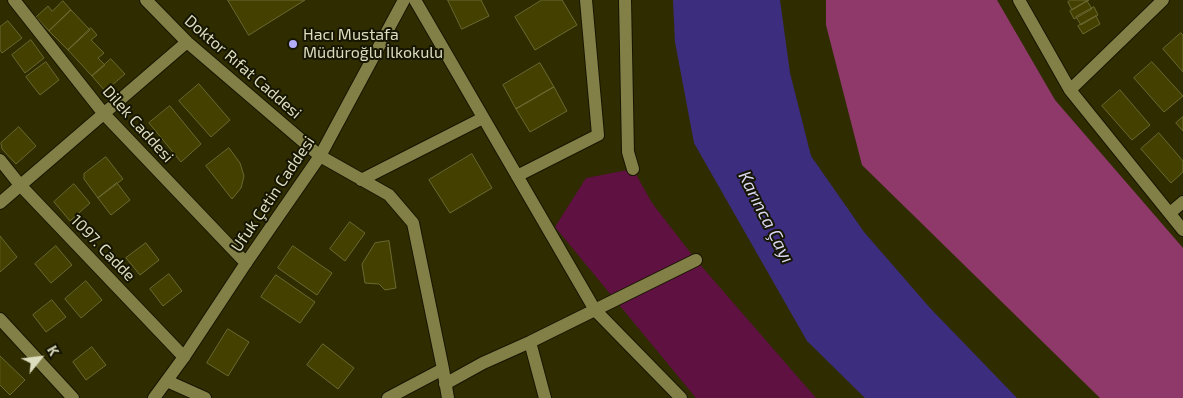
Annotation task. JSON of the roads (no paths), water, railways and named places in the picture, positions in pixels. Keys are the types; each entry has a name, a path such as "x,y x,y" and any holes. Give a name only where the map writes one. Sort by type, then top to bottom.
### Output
{"street":[{"name":"Dilek Caddesi","path":"14,0 104,114 246,263"},
{"name":"Doktor Rıfat Caddesi","path":"146,0 187,42 320,156 389,195 413,223 448,398"},
{"name":"Ufuk Çetin Caddesi","path":"154,398 184,357 320,156 404,0"},
{"path":"415,0 595,310 681,398"},
{"path":"517,176 598,135 586,0"},
{"path":"625,0 628,152 632,169"},
{"path":"1020,0 1070,90 1183,230"},
{"path":"1070,90 1163,0"},
{"path":"0,203 187,42"},
{"path":"361,180 483,118"},
{"name":"1097. Cadde","path":"0,160 20,185 184,357"},
{"path":"1170,214 1183,202"},
{"path":"445,384 483,363 530,342 696,260"},
{"path":"0,319 73,398"},
{"path":"530,342 545,398"},
{"path":"388,398 443,369"},
{"path":"167,381 205,398"}],"water":[{"name":"Karınca Çayı","path":"673,0 780,0 790,73 811,156 864,232 930,308 1017,398 865,398 807,341 694,143 675,42"}],"place":[{"name":"Hacı Mustafa Müdüroğlu İlkokulu","path":"293,44"}]}
